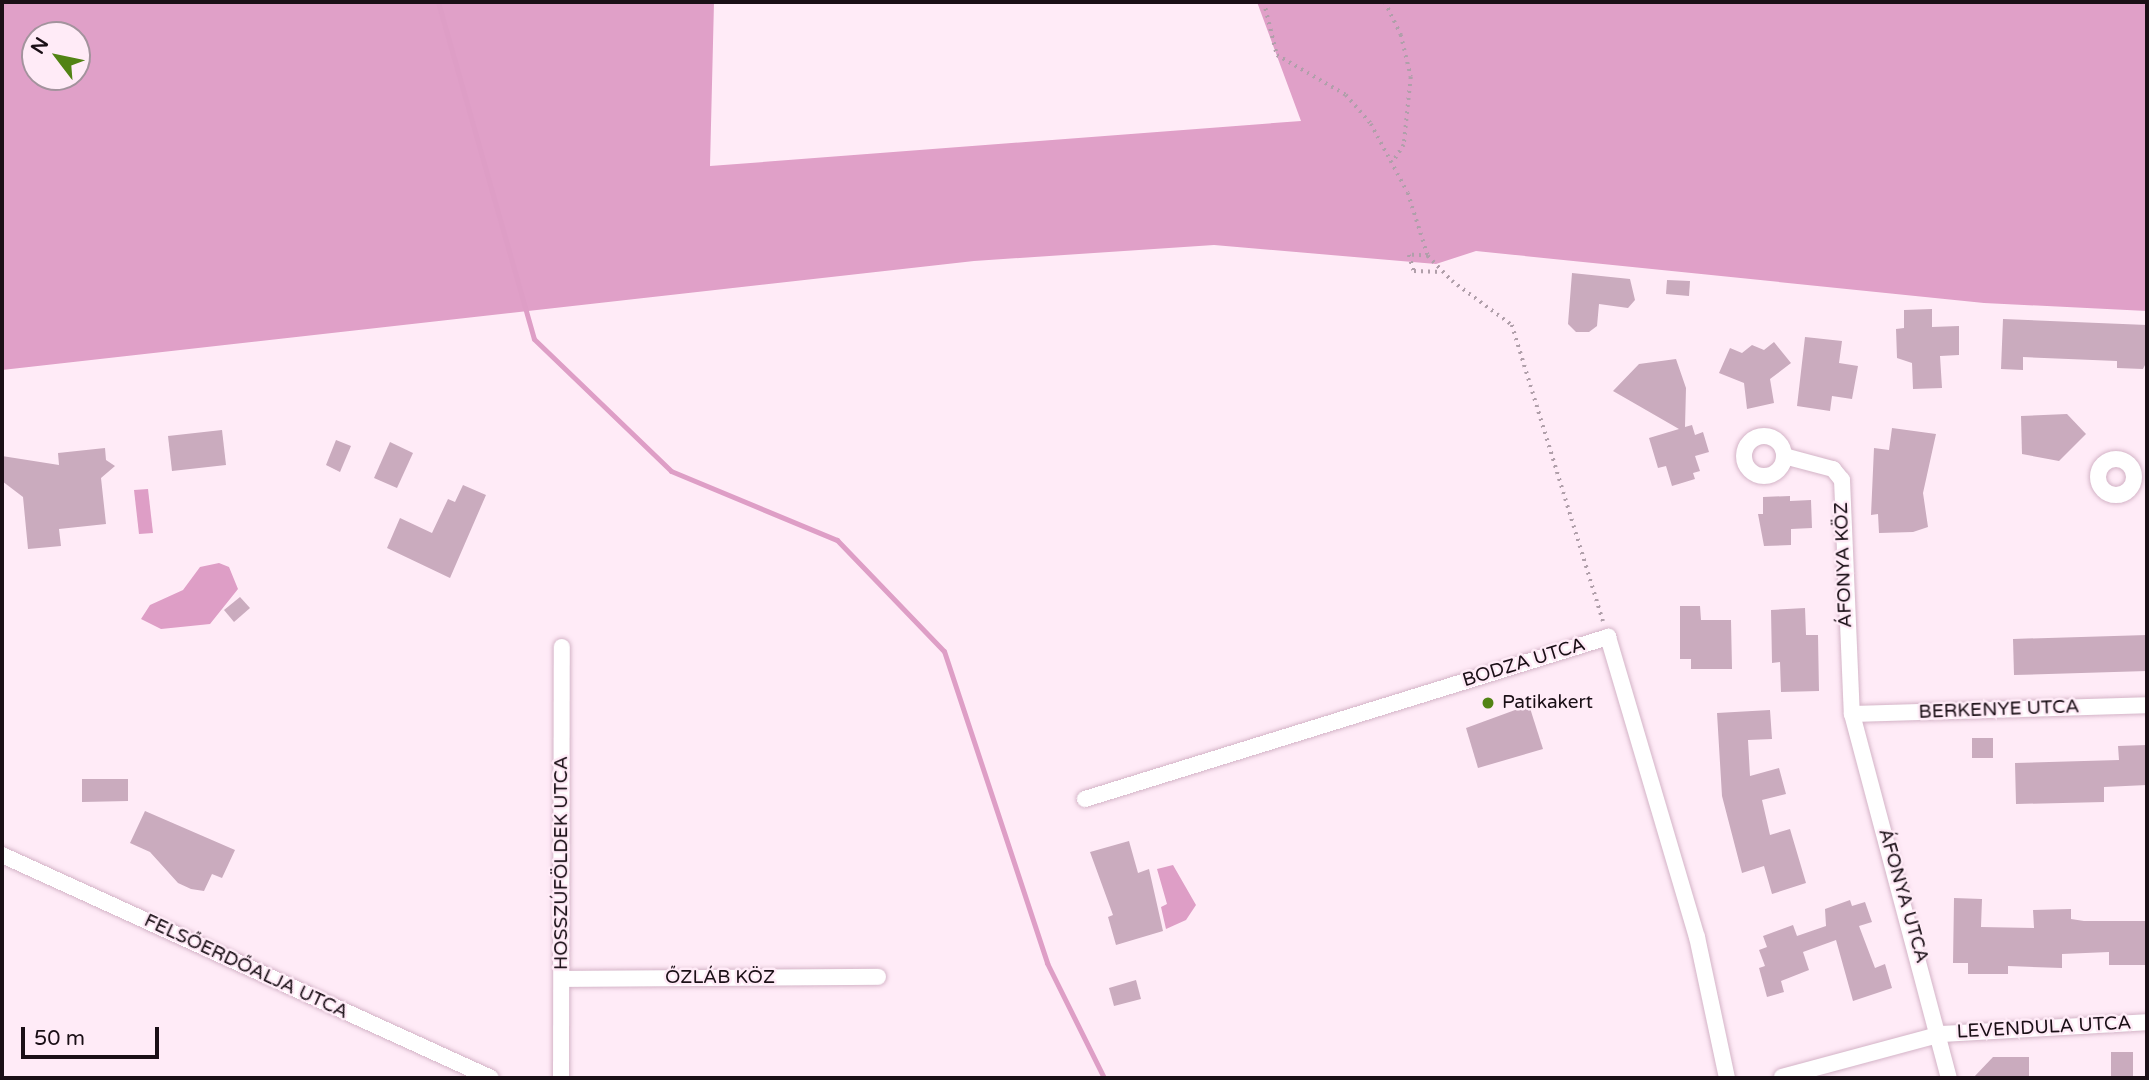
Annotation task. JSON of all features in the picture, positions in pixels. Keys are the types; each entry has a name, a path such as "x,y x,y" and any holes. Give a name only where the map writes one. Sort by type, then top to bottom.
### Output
{"street":[{"name":"ÁFONYA KÖZ","path":"1784,456 1833,469 1842,480 1852,714"},
{"name":"BODZA UTCA","path":"1085,799 1608,637 1697,937 1727,1078"},
{"name":"HOSSZÚFÖLDEK UTCA","path":"561,1078 562,647"},
{"name":"BERKENYE UTCA","path":"1852,714 2147,705"},
{"name":"ÁFONYA UTCA","path":"1852,714 1941,1034 1949,1078"},
{"name":"FELSŐERDŐALJA UTCA","path":"2,855 491,1078"},
{"name":"ŐZLÁB KÖZ","path":"562,979 878,977"},
{"name":"LEVENDULA UTCA","path":"1782,1077 1941,1034 2147,1022"}],"path":[{"path":"1264,2 1277,55 1346,95 1392,162 1429,256 1443,272 1512,325 1608,637"},
{"path":"1385,2 1401,35 1411,77 1404,145 1392,162"},
{"path":"1429,256 1409,255 1414,271 1443,272"}],"shaded area":[{"path":"2,2 714,2 710,166 1301,121 1257,2 2147,2 2147,311 1984,303 1476,251 1436,264 1214,245 974,261 2,370"},
{"path":"148,489 153,533 139,534 134,490"},
{"path":"219,563 229,567 238,589 210,624 161,629 141,619 150,605 183,590 200,567"},
{"path":"1173,865 1196,905 1186,920 1166,929 1161,907 1167,904 1157,869"}],"building":[{"path":"1572,273 1630,279 1635,300 1628,308 1599,304 1597,326 1589,332 1576,332 1568,324"},
{"path":"1667,280 1690,281 1689,296 1666,294"},
{"path":"1932,309 1932,327 1959,326 1959,355 1940,356 1942,388 1913,389 1912,363 1897,358 1896,329 1904,328 1904,310"},
{"path":"2003,319 2147,325 2147,361 2143,369 2117,368 2117,361 2023,357 2023,370 2001,369"},
{"path":"1805,337 1842,341 1839,363 1858,366 1852,399 1832,396 1830,411 1797,406"},
{"path":"1774,342 1791,363 1770,379 1774,403 1747,409 1744,383 1719,373 1730,348 1742,353 1752,345 1764,350"},
{"path":"1676,359 1686,388 1685,427 1692,425 1695,435 1703,432 1709,452 1695,456 1700,471 1693,473 1695,479 1672,486 1666,466 1658,468 1649,438 1679,429 1613,391 1639,364"},
{"path":"2067,414 2086,434 2059,461 2022,454 2021,416"},
{"path":"1892,428 1936,434 1923,493 1928,527 1913,532 1879,533 1878,514 1871,515 1874,448 1889,450"},
{"path":"222,430 226,465 172,471 168,436"},
{"path":"336,440 351,446 340,472 326,465"},
{"path":"390,442 413,453 397,488 374,478"},
{"path":"105,448 106,460 115,466 101,478 106,524 59,529 61,546 28,549 23,497 2,481 2,456 59,465 58,453"},
{"path":"463,485 486,495 450,578 387,548 400,518 432,533 448,499 455,502"},
{"path":"1790,496 1790,501 1811,500 1812,528 1791,529 1791,545 1764,546 1758,514 1763,514 1763,497"},
{"path":"240,597 250,608 234,622 224,610"},
{"path":"1680,606 1700,606 1701,620 1731,620 1732,669 1691,669 1691,659 1680,659"},
{"path":"1805,608 1806,635 1818,635 1819,691 1781,692 1780,662 1772,663 1771,610"},
{"path":"2147,635 2147,671 2014,675 2013,639"},
{"path":"1529,705 1543,749 1478,768 1466,728"},
{"path":"1770,710 1772,739 1748,740 1750,776 1779,768 1786,794 1762,800 1770,835 1790,829 1806,883 1772,894 1764,866 1742,873 1722,796 1717,713"},
{"path":"1972,738 1993,738 1993,758 1972,758"},
{"path":"2147,745 2147,785 2104,787 2104,802 2016,804 2015,763 2119,760 2118,746"},
{"path":"82,779 128,779 128,801 82,802"},
{"path":"145,811 235,850 222,878 212,874 204,891 191,889 178,883 150,852 130,843"},
{"path":"1129,841 1138,873 1149,869 1163,931 1116,945 1108,917 1113,915 1090,852"},
{"path":"1954,898 1982,899 1981,927 2034,928 2033,910 2071,909 2071,919 2084,921 2147,921 2147,965 2109,965 2109,952 2062,954 2062,968 2008,966 2008,974 1968,974 1968,963 1953,963"},
{"path":"1850,900 1852,906 1865,902 1872,922 1859,926 1875,968 1885,964 1892,988 1853,1001 1836,940 1803,952 1809,970 1781,981 1784,992 1767,997 1759,968 1765,966 1759,950 1767,947 1763,936 1793,925 1797,936 1826,926 1825,909"},
{"path":"1136,980 1141,999 1114,1006 1109,988"},
{"path":"2111,1052 2133,1052 2133,1078 2111,1078"},
{"path":"1993,1057 2029,1057 2029,1078 1973,1078"}],"waterway":[{"path":"438,2 534,339 671,471 837,540 944,651 1047,963 1104,1078"}],"place":[{"name":"Patikakert","path":"1488,703"}]}
